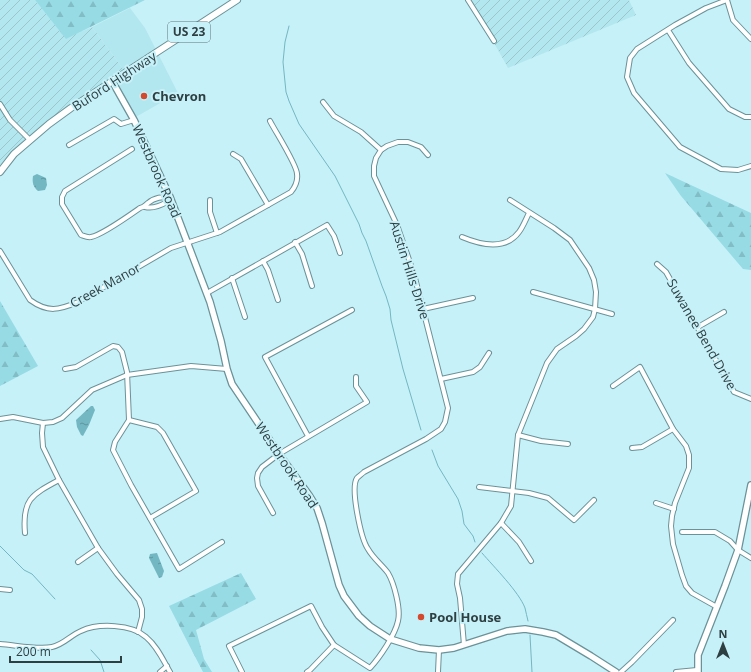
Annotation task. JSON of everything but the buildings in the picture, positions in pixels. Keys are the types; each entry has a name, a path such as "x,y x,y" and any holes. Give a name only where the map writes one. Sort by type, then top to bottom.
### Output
{"main road":[{"name":"Buford Highway","path":"0,172 14,154 71,108 237,0"}],"street":[{"path":"468,0 494,41"},
{"path":"751,38 733,20 727,0 706,8 637,49 630,58 627,77 634,93 680,147 721,169 738,170 751,166"},
{"path":"668,30 689,63 729,109 745,117 751,117"},
{"name":"Westbrook Road","path":"112,80 134,120 188,243 207,292 232,384 317,508 335,574 344,596 359,616 370,626 390,639 419,648 439,650 464,645 507,631 525,630 543,632 556,635 616,672"},
{"path":"323,102 334,116 361,132 381,150 398,142 408,142 421,147 428,155"},
{"path":"0,104 10,120 30,140"},
{"path":"69,145 114,118 121,124 134,120"},
{"name":"Creek Manor","path":"0,251 30,300 36,305 54,310 64,308 78,302 171,248 217,233 291,192 295,188 297,175 296,169 270,121"},
{"path":"132,148 65,191 62,197 62,204 81,235 90,238 112,227 140,208 145,207 151,209 161,206 168,202 169,197 162,196 148,202 145,207"},
{"name":"Austin Hills Drive","path":"381,150 376,158 374,176 397,225 423,309 448,408 447,415 441,429 364,472 357,478 355,490 363,540 388,574 396,596 399,620 390,639"},
{"path":"233,154 241,159 268,205"},
{"path":"210,200 210,212 217,233"},
{"path":"464,645 460,598 457,584 458,574 501,523 511,506 518,435 547,363 557,349 576,336 584,328 593,317 595,309 596,292 594,280 589,268 570,240 510,200"},
{"path":"462,237 470,241 500,246 507,243 519,232 529,213"},
{"path":"207,292 327,225 334,236 340,253"},
{"path":"295,242 302,254 312,286"},
{"path":"263,261 268,270 278,300"},
{"name":"Suwanee Bend Drive","path":"657,264 666,272 734,392 751,400"},
{"path":"232,278 245,317"},
{"path":"533,292 612,314"},
{"path":"423,309 472,298"},
{"path":"308,436 265,357 352,310"},
{"path":"698,327 724,312"},
{"path":"65,369 76,367 113,346 118,347 122,352 127,375 129,420 115,442 113,450 179,569 222,542"},
{"path":"441,380 473,372 480,366 489,353"},
{"path":"0,419 13,417 43,423 53,422 62,418 92,390 127,375 191,366 227,369"},
{"path":"613,386 640,367 673,429 686,446 690,462 674,509 671,526 672,544 686,586 692,593 717,607"},
{"path":"273,513 258,486 258,473 262,467 279,454 367,402 356,386 356,377"},
{"path":"129,420 157,427 163,433 196,491 150,518"},
{"path":"43,423 43,448 59,480 98,548 139,600 142,609 142,617 138,632"},
{"path":"632,448 642,447 673,429"},
{"path":"518,435 541,441 568,444"},
{"path":"25,533 24,518 29,500 35,494 59,480"},
{"path":"676,672 697,671 698,655 738,550 751,485"},
{"path":"479,487 529,492 548,498 574,520 594,500"},
{"path":"656,503 674,509"},
{"path":"501,523 519,542 531,561"},
{"path":"682,532 715,532 730,541 738,550 751,558"},
{"path":"78,562 98,548"},
{"path":"0,589 10,590"},
{"path":"242,672 229,646 311,606 334,645 368,670 390,639"},
{"path":"621,672 674,620"},
{"path":"0,644 50,648 91,627 100,625 124,628 138,632 145,636 155,646 170,672"},
{"path":"307,672 334,645"},
{"path":"438,672 439,650"},
{"path":"160,672 167,666"}],"shaded area":[{"path":"0,0 35,0 66,38 92,27 124,70 54,119 0,168"},
{"path":"470,0 629,0 636,15 508,68"},
{"path":"130,8 145,28 178,93 134,118 112,78 124,70 92,27"}],"green space":[{"path":"35,0 145,0 66,39"},
{"path":"665,173 751,213 751,270 743,269 681,196"},
{"path":"0,301 38,366 0,386"},
{"path":"241,573 256,599 196,630 204,659 212,672 203,672 169,606"}],"water":[{"path":"37,174 46,178 47,185 45,190 38,191 34,186 33,176"},
{"path":"91,406 93,406 95,410 83,436 77,427 76,420"},
{"path":"157,553 164,571 162,577 159,578 149,558 150,554"}],"waterway":[{"path":"289,26 285,42 283,62 286,92 299,124 335,176 366,241 390,309 391,320 403,369 421,430"},
{"path":"432,450 438,466 458,499 464,524 473,536 475,542"},
{"path":"0,546 24,570 32,574 55,599"},
{"path":"482,553 506,580 522,602 528,621"},
{"path":"530,635 532,672"},
{"path":"91,650 100,660 104,672"}],"place":[{"name":"Chevron","path":"144,96"},
{"name":"Pool House","path":"421,617"}]}
